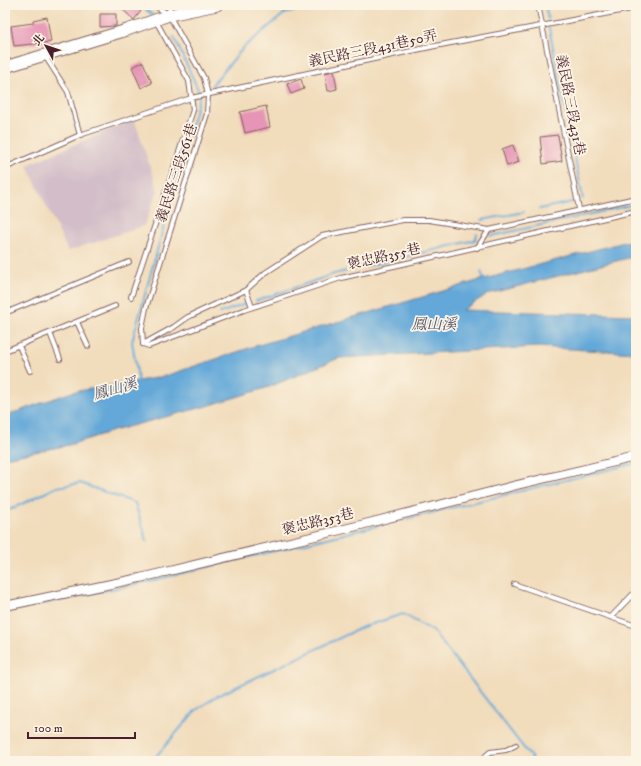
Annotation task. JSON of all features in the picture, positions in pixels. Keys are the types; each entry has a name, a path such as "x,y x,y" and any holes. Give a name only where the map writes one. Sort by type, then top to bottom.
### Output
{"main road":[{"path":"5,67 44,54 128,30 155,19 170,10 217,5"}],"street":[{"name":"褒忠路353巷","path":"5,606 148,576 636,457"}],"lane":[{"path":"154,5 170,10"},
{"name":"義民路三段431巷","path":"538,5 579,209"},
{"name":"義民路三段431巷50弄","path":"5,168 80,135 191,98 435,46 636,8"},
{"name":"義民路三段561巷","path":"143,344 142,328 146,308 207,114 208,95 204,78 170,10"},
{"name":"義民路三段561巷","path":"131,297 193,110 189,81 155,19"},
{"path":"44,54 56,70 68,92 80,135"},
{"path":"143,344 174,327 188,317 246,290 265,273 322,236 403,220 429,220 489,230 579,209 636,198"},
{"name":"褒忠路355巷","path":"143,344 149,346 252,307 341,278 636,211"},
{"path":"477,248 489,230"},
{"path":"5,313 129,262"},
{"path":"246,290 252,307"},
{"path":"5,351 115,306"},
{"path":"77,322 88,346"},
{"path":"50,333 60,359"},
{"path":"19,346 30,370"},
{"path":"514,584 636,626"},
{"path":"611,617 636,591"},
{"path":"480,761 490,752 506,750 516,745"}],"shaded area":[{"path":"134,119 158,190 144,226 68,251 27,165"}],"water":[{"name":"鳳山溪","path":"636,239 636,256 488,294 462,310 636,315 636,353 538,347 339,358 269,387 207,406 116,430 69,445 5,458 5,416 72,392 162,377 252,347 477,281"}],"building":[{"path":"118,5 135,5 141,11 134,20"},
{"path":"100,14 116,14 116,26 100,27"},
{"path":"47,17 51,42 14,46 11,26 33,23 33,20"},
{"path":"143,62 152,83 141,88 132,67"},
{"path":"334,71 337,89 328,91 325,73"},
{"path":"301,79 304,89 291,94 287,84"},
{"path":"266,106 270,127 245,133 240,112"},
{"path":"558,135 562,161 543,164 540,137"},
{"path":"513,145 519,162 507,166 502,149"}],"waterway":[{"path":"139,5 153,15"},
{"path":"212,85 244,47 284,14 283,5"},
{"path":"284,14 315,5"},
{"path":"545,5 548,19"},
{"path":"549,28 583,199"},
{"path":"139,384 132,342 200,94 174,37"},
{"path":"539,209 572,202"},
{"path":"491,236 636,204"},
{"path":"482,220 524,212"},
{"path":"256,301 334,274 475,240 477,234"},
{"path":"481,271 484,281"},
{"path":"220,313 245,304"},
{"path":"5,612 154,580 636,463"},
{"path":"5,512 57,487 80,483 135,503 147,542"},
{"path":"152,761 196,710 217,696 363,627 403,614 433,631 534,761"}]}
